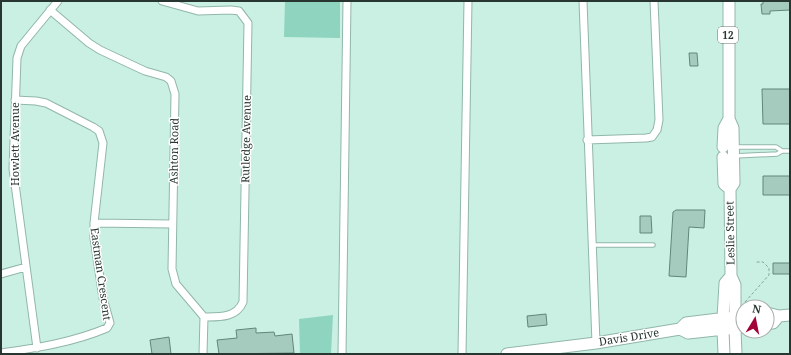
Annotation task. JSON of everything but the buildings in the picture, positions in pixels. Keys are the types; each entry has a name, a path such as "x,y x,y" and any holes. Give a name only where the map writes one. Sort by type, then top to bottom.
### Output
{"main road":[{"name":"Leslie Street","path":"729,1 729,119 734,128 728,152 734,183 730,189 731,276 736,285 737,299"},
{"name":"Leslie Street","path":"723,318 725,283 731,276"},
{"name":"Davis Drive","path":"680,329 686,323 735,316"},
{"path":"775,322 784,316"},
{"name":"Davis Drive","path":"507,354 680,329 688,333 735,328"},
{"path":"723,330 724,354"},
{"path":"736,354 738,339"}],"street":[{"name":"Howlett Avenue","path":"37,348 13,169 15,100 18,52 58,1"},
{"name":"Rutledge Avenue","path":"162,1 198,11 239,11 248,23 243,302 240,309 235,314 204,318"},
{"path":"342,354 347,1"},
{"path":"462,354 468,1"},
{"path":"583,1 587,140 596,342"},
{"path":"587,140 646,138 652,137 657,130 659,120 654,1"},
{"name":"Ashton Road","path":"50,10 89,43 100,50 145,71 166,77 171,81 175,94 172,269 176,284 204,318"},
{"name":"Eastman Crescent","path":"1,352 37,348 101,331 107,328 110,323 103,298 94,238 94,223 103,143 99,131 46,103 15,100"},
{"path":"94,223 172,224"},
{"path":"1,274 26,267"},
{"path":"203,354 204,318"}],"lane":[{"path":"728,152 776,147 782,151"},
{"path":"728,152 778,154 782,151 790,151"},
{"path":"592,245 654,245"}],"path":[{"path":"748,299 769,275 769,268 763,262 756,262"}],"green space":[{"path":"285,1 340,1 340,38 284,37"},
{"path":"333,315 331,354 300,354 299,319"}]}
